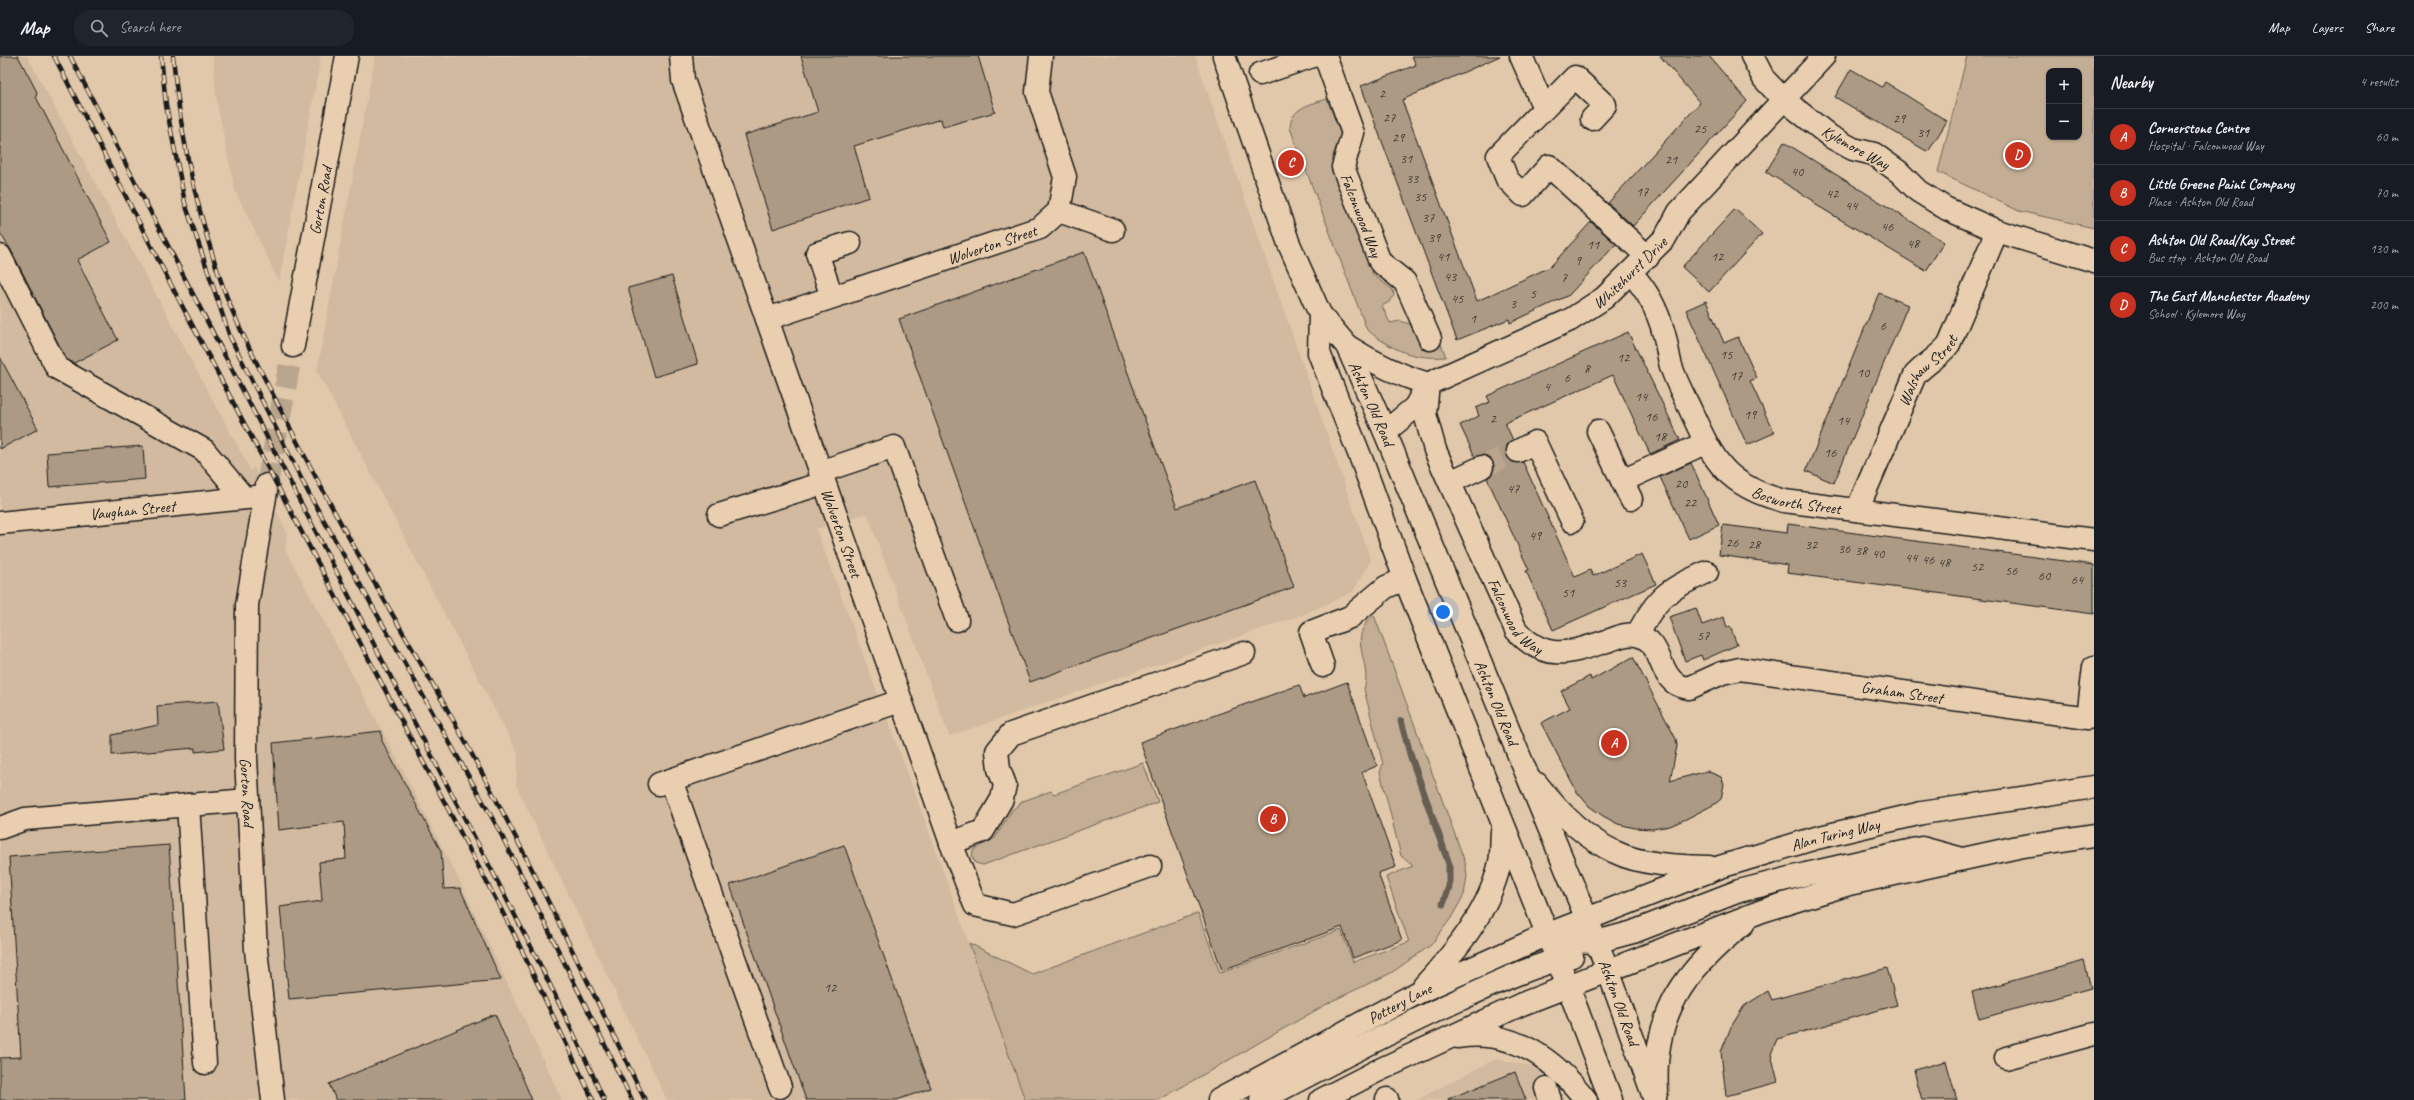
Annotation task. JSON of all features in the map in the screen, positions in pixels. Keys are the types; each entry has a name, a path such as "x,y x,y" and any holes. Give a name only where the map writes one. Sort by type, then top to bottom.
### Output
{"main road":[{"name":"Gorton Road","path":"293,346 347,56"},
{"name":"Wolverton Street","path":"681,56 683,80 916,747 974,905 1013,914 1150,866"},
{"path":"1041,56 1037,92 1065,177 1059,211 1114,230"},
{"name":"Ashton Old Road","path":"1224,56 1289,244 1320,314 1347,346 1384,432 1608,970 1656,1100"},
{"path":"1260,74 1313,56"},
{"name":"Falconwood Way","path":"1325,56 1353,133 1343,167 1380,262 1405,282 1430,339"},
{"path":"1521,56 1544,108"},
{"name":"Kylemore Way","path":"1752,56 1764,79 1783,99 1831,137 1853,149 1874,154 1899,172 1918,191 1947,208 1997,232 2094,261"},
{"name":"Whitehurst Drive","path":"1428,384 1570,320 1604,298 1648,257 1665,238 1679,212 1824,56"},
{"path":"1592,119 1605,105 1575,77 1498,156 1507,179 1523,195 1549,166 1648,257"},
{"name":"Wolverton Street","path":"767,319 1040,228 1059,211"},
{"name":"Walshaw Street","path":"1857,510 1915,375 1925,364 1939,357 1949,344 1997,232"},
{"path":"832,297 817,253 850,243"},
{"path":"0,256 58,368 204,450 259,493"},
{"name":"Bosworth Street","path":"1631,273 1655,308 1664,334 1671,366 1705,443 1719,465 1737,481 1759,494 1784,501 2094,540"},
{"name":"Ashton Old Road","path":"1320,314 1319,353 1362,461 1404,579 1502,827 1568,986 1611,1100"},
{"path":"1347,346 1376,365 1402,377 1428,384 1414,407 1384,432"},
{"name":"Falconwood Way","path":"1428,384 1425,414 1435,450 1516,630 1524,639 1539,648 1555,654 1572,652 1625,634 1637,635"},
{"path":"1598,431 1627,490 1705,443"},
{"path":"1518,451 1535,442 1572,521"},
{"path":"719,515 822,478 894,447 957,620"},
{"path":"1450,482 1482,467"},
{"name":"Gorton Road","path":"259,493 247,605 246,758 256,950 273,1100"},
{"name":"Vaughan Street","path":"0,523 259,493"},
{"path":"1637,635 1647,615 1672,588 1708,572"},
{"path":"1323,666 1311,632 1350,617 1386,587 1404,579"},
{"name":"Graham Street","path":"1637,635 1648,640 1656,649 1666,671 1675,683 1689,688 1717,676 1740,669 1756,670 2088,718 2094,667"},
{"path":"951,843 983,831 1002,800 1005,785 999,769 997,751 1011,734 1244,653"},
{"path":"780,1087 665,782 900,701"},
{"path":"1520,758 1556,806 1586,833 1614,852 1681,866 1720,867"},
{"name":"Alan Turing Way","path":"1586,919 1720,867 1816,838 1922,813 2094,787"},
{"path":"0,828 25,819 248,800"},
{"path":"188,805 205,1063"},
{"path":"1417,993 1450,957 1490,893 1500,862 1502,827"},
{"path":"1321,1100 1443,1040 1568,986 1762,911 1849,884 2018,847 2094,836"},
{"path":"1546,935 1566,941 1596,942 1633,932 1739,891 1806,874 1922,848 1963,859"},
{"path":"1656,1100 1661,1040 1674,997 1682,984 1710,952 1762,911"},
{"name":"Pottery Lane","path":"1219,1100 1417,993 1546,935 1586,919"},
{"path":"1261,1100 1414,1021 1512,977 1557,960 1585,955 1598,960 1608,970"},
{"path":"2006,1058 2094,1034"},
{"path":"1443,1040 1467,1036 1484,1036 1524,1045 1559,1069 1586,1100"}],"shaded area":[{"path":"0,56 27,56 251,471 253,466 287,532 285,549 383,732 458,878 562,1100 0,1100"},
{"path":"213,56 321,56 279,282 235,190 217,103"},
{"path":"375,56 1195,56 1371,560 1353,592 1302,615 949,736 867,513 816,529 919,804 1025,1100 667,1100 516,785 518,754 317,371"},
{"path":"1967,56 2094,56 2094,228 2019,211 1938,172"},
{"path":"1327,99 1341,135 1333,155 1334,171 1373,275 1393,290 1394,296 1389,302 1382,306 1390,323 1400,321 1410,324 1425,351 1441,344 1446,357 1423,357 1404,352 1386,343 1367,330 1290,128 1291,121 1297,111 1308,105"},
{"path":"1374,615 1465,862 1467,876 1464,895 1451,918 1431,945 1391,973 1332,1001 1159,1100 1025,1100 969,943 1032,974 1198,913 1220,973 1341,930 1353,962 1409,942 1386,877 1413,866 1401,856 1380,772 1383,764 1364,689 1366,679 1360,642 1361,633 1366,624"},
{"path":"1143,763 1158,802 983,865 975,863 972,856 973,850 995,838 1012,810 1023,801 1051,791 1054,794"},
{"path":"1495,1059 1539,1068 1561,1100 1417,1100"}],"building":[{"path":"0,56 18,56 37,92 36,97 111,242 77,260 118,340 74,363 66,359 11,250 0,233"},
{"path":"801,56 978,56 995,112 943,127 941,119 854,146 869,197 773,229 744,135 818,112"},
{"path":"1412,56 1500,56 1402,100 1477,301 1550,267 1591,222 1616,244 1569,295 1510,323 1509,319 1457,340 1361,86 1416,65"},
{"path":"1660,56 1709,56 1747,101 1633,226 1608,203 1700,103"},
{"path":"1851,69 1882,87 1885,82 1947,121 1928,152 1835,97"},
{"path":"1784,142 1944,242 1926,271 1813,203 1814,201 1766,172"},
{"path":"1735,209 1762,234 1709,292 1682,267"},
{"path":"1084,252 1177,508 1255,480 1294,587 1030,682 899,319"},
{"path":"672,276 698,364 654,377 628,288"},
{"path":"1879,293 1908,305 1834,483 1806,471"},
{"path":"1706,301 1724,343 1738,337 1757,378 1750,381 1774,433 1747,445 1686,310"},
{"path":"1628,332 1680,440 1650,454 1613,375 1505,423 1513,440 1507,445 1507,456 1512,462 1523,462 1575,577 1590,570 1593,576 1642,554 1656,584 1553,630 1526,571 1529,570 1487,478 1492,474 1493,462 1483,455 1475,457 1460,425 1479,416 1476,408 1490,402 1487,396"},
{"path":"0,357 38,429 0,449"},
{"path":"143,446 145,479 49,487 47,453"},
{"path":"1691,463 1719,525 1689,539 1660,477"},
{"path":"1788,524 2094,565 2094,614 1787,573 1788,565 1719,555 1723,525 1787,533"},
{"path":"1696,608 1702,625 1724,617 1727,628 1730,626 1737,645 1703,660 1701,655 1685,661 1669,617"},
{"path":"1633,657 1676,739 1677,746 1670,781 1707,771 1721,777 1724,784 1721,799 1715,804 1670,826 1653,829 1635,828 1618,824 1589,806 1577,792 1541,723 1570,708 1561,691 1590,676 1591,680"},
{"path":"1347,682 1377,766 1362,772 1396,867 1378,873 1402,940 1353,958 1342,927 1222,970 1140,742 1299,685 1304,698"},
{"path":"218,701 224,749 195,752 195,748 112,755 112,735 158,725 157,706"},
{"path":"381,731 382,741 441,851 444,889 460,888 501,980 289,999 280,907 322,901 319,862 346,859 344,822 279,830 273,743"},
{"path":"169,845 186,1100 0,1100 0,1058 21,1057 9,857"},
{"path":"844,845 931,1088 897,1100 806,1100 730,885"},
{"path":"2084,961 2091,988 1979,1019 1972,992"},
{"path":"1887,968 1897,1005 1777,1039 1771,1054 1778,1082 1726,1096 1721,1052 1731,1027 1744,1006 1768,991 1772,1000"},
{"path":"495,1014 532,1100 336,1100 329,1084"},
{"path":"1946,1061 1957,1100 1922,1100 1914,1070"},
{"path":"1515,1072 1526,1100 1448,1100 1448,1099"}],"waterway":[{"path":"1401,721 1411,757 1449,864 1449,887 1443,904"}],"tunnel":[{"path":"267,485 293,346"},
{"path":"1482,467 1518,451"}],"railway":[{"path":"54,56 169,281 513,932 593,1100"},
{"path":"70,56 510,906 559,1003 604,1100"},
{"path":"161,56 166,105 185,203 230,337 309,494 499,830 632,1100"},
{"path":"173,56 180,115 191,173 205,231 223,287 236,320 260,370 323,490 443,702 496,800 547,899 645,1100"}],"place":[{"name":"The East Manchester Academy","path":"2018,155"},
{"name":"Ashton Old Road/Kay Street","path":"1291,163"},
{"name":"Cornerstone Centre","path":"1614,743"},
{"name":"Little Greene Paint Company","path":"1273,819"}]}
